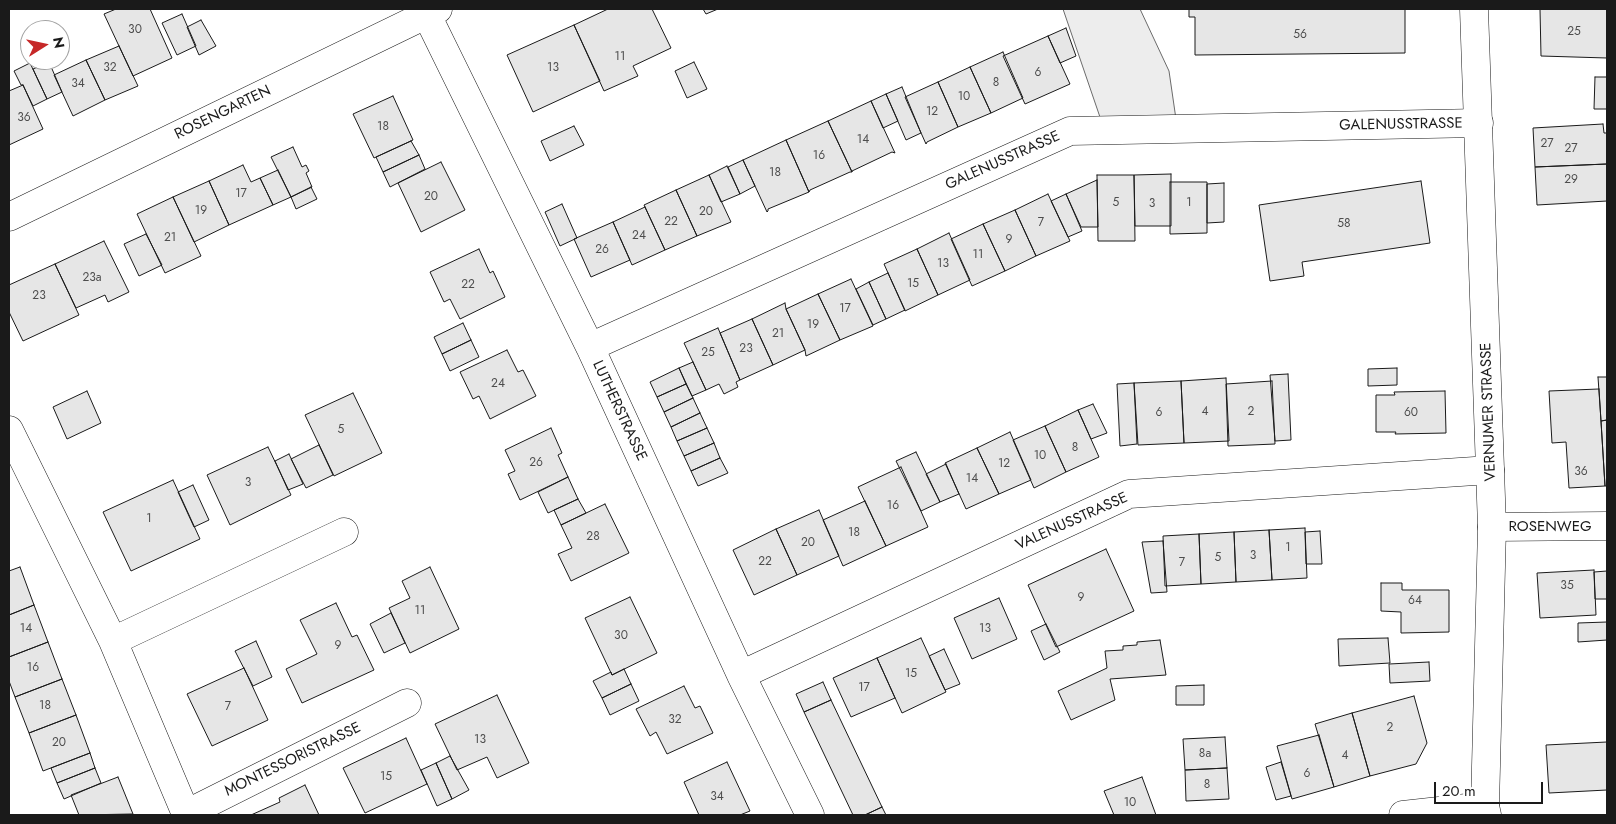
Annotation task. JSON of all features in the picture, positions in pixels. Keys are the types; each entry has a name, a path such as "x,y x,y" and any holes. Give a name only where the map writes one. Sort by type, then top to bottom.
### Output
{"street":[{"name":"VERNUMER STRASSE","path":"1474,9 1492,527 1486,811"},
{"name":"ROSENGARTEN","path":"9,217 429,10"},
{"name":"LUTHERSTRASSE","path":"429,10 590,347 741,675 810,815"},
{"name":"GALENUSSTRASSE","path":"590,347 1070,131 1479,123"},
{"name":"MONTESSORISTRASSE","path":"9,430 113,641 186,814 408,703"},
{"name":"VALENUSSTRASSE","path":"741,675 1129,494 1490,470"},
{"name":"ROSENWEG","path":"1492,527 1607,526"},
{"path":"113,641 344,532"},
{"path":"1403,815 1486,811"}],"shaded area":[{"path":"1063,9 1140,9 1169,71 1177,126 1102,123"}],"building":[{"path":"116,9 150,9 172,58 133,76 104,14"},
{"path":"608,9 652,9 671,48 633,66 638,76 604,91 574,25"},
{"path":"703,9 718,9 706,14"},
{"path":"1189,9 1405,9 1405,53 1195,55 1195,17 1189,17"},
{"path":"1540,9 1607,9 1607,58 1541,56"},
{"path":"182,14 196,46 177,55 162,23"},
{"path":"201,20 216,46 199,55 187,27"},
{"path":"574,25 600,81 533,112 507,55"},
{"path":"1066,28 1076,56 1060,63 1048,36"},
{"path":"1048,36 1070,84 1025,104 1003,56"},
{"path":"119,46 138,86 105,100 86,60"},
{"path":"1003,52 1023,98 991,113 970,67"},
{"path":"86,60 105,100 73,116 54,75 65,70 70,70 70,68"},
{"path":"694,62 707,89 687,98 675,71"},
{"path":"970,67 991,113 958,127 938,82"},
{"path":"20,68 20,70 33,70 47,99 33,106 14,71"},
{"path":"33,70 52,70 62,92 47,99"},
{"path":"1595,77 1607,77 1607,109 1594,109"},
{"path":"938,82 958,127 926,144 905,97"},
{"path":"23,85 43,129 9,145 9,91"},
{"path":"902,87 921,133 906,140 886,94"},
{"path":"886,94 898,121 883,128 871,101"},
{"path":"393,96 413,140 374,158 353,114"},
{"path":"871,101 895,153 892,152 852,172 828,121"},
{"path":"828,121 852,172 809,192 786,140"},
{"path":"1603,124 1604,133 1607,133 1607,164 1535,167 1533,128"},
{"path":"574,126 584,145 550,161 541,141"},
{"path":"786,140 809,192 768,209 767,212 743,160"},
{"path":"411,141 419,155 383,172 376,157"},
{"path":"293,147 302,167 306,165 309,171 306,173 312,187 291,197 271,157"},
{"path":"419,155 425,169 390,187 383,172"},
{"path":"743,160 755,186 740,194 728,167"},
{"path":"441,162 465,210 421,232 398,183"},
{"path":"1607,164 1607,201 1537,205 1535,167"},
{"path":"243,165 251,182 260,178 273,205 229,225 209,181"},
{"path":"727,166 740,194 721,202 709,175"},
{"path":"278,170 291,197 273,205 260,178"},
{"path":"1171,174 1171,226 1135,226 1134,175"},
{"path":"709,175 731,222 697,236 676,190"},
{"path":"1097,175 1134,175 1135,241 1098,241"},
{"path":"1097,180 1098,227 1081,227 1066,194"},
{"path":"209,181 229,225 194,242 173,197"},
{"path":"1421,181 1430,243 1302,262 1304,276 1270,281 1259,205"},
{"path":"1170,182 1207,182 1207,233 1170,234"},
{"path":"1224,183 1224,222 1207,223 1207,184"},
{"path":"311,187 317,199 296,209 291,197"},
{"path":"676,190 697,236 665,250 644,205"},
{"path":"1048,194 1070,241 1036,256 1015,210"},
{"path":"1066,194 1082,231 1068,237 1051,201"},
{"path":"173,197 201,256 165,273 137,214"},
{"path":"562,204 577,238 560,246 545,212"},
{"path":"645,207 665,250 632,265 613,222"},
{"path":"1015,210 1036,256 1005,271 983,224"},
{"path":"613,222 630,260 591,277 574,239"},
{"path":"983,224 1005,271 972,286 951,239"},
{"path":"949,233 970,280 938,295 917,249"},
{"path":"146,234 162,265 139,276 124,244"},
{"path":"104,241 129,292 108,302 105,295 76,308 55,264"},
{"path":"479,249 490,273 493,271 505,297 460,319 450,299 444,302 430,272"},
{"path":"917,249 938,295 905,311 884,264"},
{"path":"55,264 79,315 23,341 9,312 9,285"},
{"path":"888,273 905,310 886,319 869,282"},
{"path":"851,279 873,326 840,340 818,294"},
{"path":"869,282 886,319 873,325 856,289"},
{"path":"818,294 840,340 806,356 786,309"},
{"path":"785,303 805,350 773,365 752,319"},
{"path":"752,319 773,365 740,380 720,333"},
{"path":"463,323 471,340 442,354 434,337"},
{"path":"718,328 740,380 736,382 738,387 724,394 719,384 706,390 684,343"},
{"path":"471,340 479,357 450,371 442,354"},
{"path":"507,350 518,372 523,370 536,396 490,419 479,396 473,399 460,372"},
{"path":"693,362 706,390 692,396 679,368"},
{"path":"679,368 686,384 657,397 650,382"},
{"path":"1397,368 1397,385 1368,386 1368,369"},
{"path":"1288,374 1291,440 1275,441 1270,375"},
{"path":"1598,377 1607,377 1607,420 1601,421"},
{"path":"1226,378 1229,441 1184,443 1181,381"},
{"path":"1181,381 1184,443 1138,445 1134,383"},
{"path":"1272,381 1275,444 1228,446 1226,384"},
{"path":"1134,383 1137,444 1120,446 1117,384"},
{"path":"686,384 693,398 664,412 657,397"},
{"path":"1599,389 1605,486 1569,488 1566,442 1552,443 1549,391"},
{"path":"87,391 101,423 67,439 53,407"},
{"path":"1445,391 1446,433 1395,434 1396,432 1376,432 1376,395 1395,395 1394,392"},
{"path":"353,393 382,453 334,476 305,415"},
{"path":"693,398 700,413 671,427 664,412"},
{"path":"1093,404 1107,433 1091,439 1078,410"},
{"path":"1078,410 1099,457 1066,472 1045,426"},
{"path":"700,413 707,428 677,441 671,427"},
{"path":"1607,420 1607,486 1605,486 1601,421"},
{"path":"1045,426 1066,472 1034,488 1013,440"},
{"path":"551,428 562,453 558,455 568,477 520,500 508,474 515,471 505,450"},
{"path":"707,428 714,443 684,456 677,441"},
{"path":"1010,432 1031,480 999,494 977,448"},
{"path":"714,443 720,458 691,471 684,456"},
{"path":"319,445 333,475 306,488 291,459"},
{"path":"268,447 291,495 230,525 207,475"},
{"path":"977,448 999,494 966,509 945,463"},
{"path":"916,452 940,502 921,511 896,461"},
{"path":"289,454 303,484 288,490 275,461"},
{"path":"720,458 728,473 698,486 691,471"},
{"path":"946,464 959,494 940,502 926,474"},
{"path":"901,467 928,527 886,546 858,487"},
{"path":"568,477 578,499 548,513 538,492"},
{"path":"173,480 200,539 131,571 103,512"},
{"path":"193,485 209,520 194,527 178,492"},
{"path":"578,499 586,513 561,525 554,510"},
{"path":"865,501 886,546 843,566 823,520"},
{"path":"605,504 629,553 571,581 558,554 572,548 561,525"},
{"path":"819,510 839,556 797,575 776,529"},
{"path":"1305,528 1307,578 1272,580 1269,530"},
{"path":"776,529 797,575 754,595 733,550"},
{"path":"1269,530 1272,580 1236,582 1234,532"},
{"path":"1320,531 1322,564 1306,564 1305,532"},
{"path":"1234,532 1236,582 1201,584 1199,534"},
{"path":"1199,534 1201,584 1165,586 1163,536"},
{"path":"1163,541 1167,592 1151,593 1142,542"},
{"path":"1106,549 1134,611 1056,647 1028,585"},
{"path":"20,567 34,605 9,615 9,571"},
{"path":"430,567 459,629 410,653 389,608 410,598 402,581"},
{"path":"1594,570 1596,615 1540,618 1537,573"},
{"path":"1607,571 1607,599 1595,599 1594,572"},
{"path":"1381,583 1402,583 1402,590 1449,590 1449,632 1401,633 1401,612 1381,611"},
{"path":"630,597 657,653 612,675 585,618"},
{"path":"999,598 1017,639 972,659 954,618"},
{"path":"336,603 352,637 357,635 374,670 302,703 286,669 317,654 300,620"},
{"path":"34,605 48,642 9,657 9,615"},
{"path":"391,613 405,643 384,653 370,624"},
{"path":"1607,622 1607,640 1578,642 1578,623"},
{"path":"1046,624 1060,652 1044,660 1031,631"},
{"path":"921,638 946,692 902,713 877,658"},
{"path":"1388,638 1390,663 1339,666 1338,639"},
{"path":"1160,640 1166,675 1110,679 1115,700 1071,720 1058,691 1107,668 1105,651 1123,650 1123,646 1137,645 1137,642"},
{"path":"256,641 272,677 253,686 235,651"},
{"path":"48,642 62,679 15,697 9,681 9,657"},
{"path":"944,649 960,684 945,690 929,656"},
{"path":"877,658 895,698 851,717 833,678"},
{"path":"1429,662 1430,681 1390,683 1389,664"},
{"path":"244,668 268,720 212,746 187,694"},
{"path":"624,669 631,684 602,698 593,681 611,672 612,675"},
{"path":"62,679 76,715 29,733 15,697"},
{"path":"823,682 831,700 804,712 796,694"},
{"path":"631,684 639,701 610,715 602,698"},
{"path":"1204,685 1204,705 1176,705 1176,686"},
{"path":"684,686 695,708 700,706 713,733 667,754 656,732 650,736 636,709"},
{"path":"497,695 529,763 497,778 487,757 457,770 435,724"},
{"path":"1414,696 1427,743 1416,764 1370,776 1352,713"},
{"path":"831,700 882,807 865,815 853,815 804,712"},
{"path":"1352,713 1370,776 1334,787 1315,724"},
{"path":"76,715 90,753 43,771 29,733"},
{"path":"1319,735 1334,787 1292,799 1277,746"},
{"path":"1225,737 1227,768 1185,770 1183,739"},
{"path":"406,738 427,784 365,813 343,768"},
{"path":"1607,742 1607,790 1549,793 1546,745"},
{"path":"90,753 95,768 57,783 51,768"},
{"path":"450,756 469,790 452,799 436,763"},
{"path":"727,762 750,811 740,815 699,815 684,782"},
{"path":"1281,762 1291,796 1276,800 1266,767"},
{"path":"436,763 452,799 437,806 421,770"},
{"path":"95,768 101,783 64,799 57,783"},
{"path":"1227,768 1229,799 1186,801 1185,770"},
{"path":"118,777 133,814 79,815 71,795"},
{"path":"1142,777 1156,815 1114,815 1104,791"},
{"path":"305,785 319,815 251,815 280,802 279,798"},
{"path":"882,807 886,815 865,815"}]}
